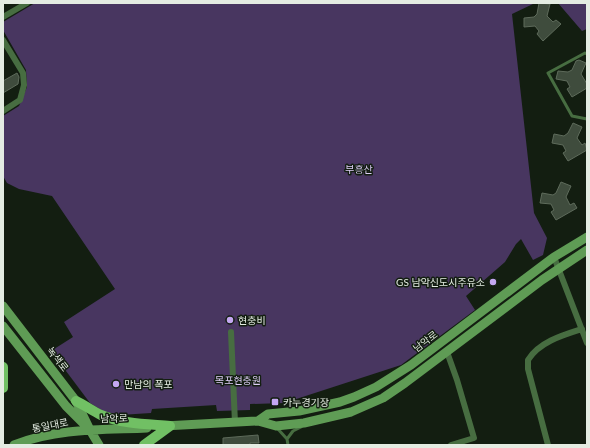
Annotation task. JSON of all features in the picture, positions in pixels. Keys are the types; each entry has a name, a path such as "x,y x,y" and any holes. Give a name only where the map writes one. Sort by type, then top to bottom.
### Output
{"main road":[{"path":"3,367 3,388"},
{"path":"76,401 101,415 129,423 170,426"},
{"path":"144,445 170,426"}],"street":[{"path":"3,17 27,3"},
{"path":"3,40 23,73 24,85 20,100 3,111"},
{"name":"남악로","path":"258,421 268,414 299,411 340,402 376,387 411,365 554,257 587,237"},
{"name":"남악로","path":"90,430 258,421 276,426 312,421 351,412 382,398 405,383 558,268 587,250"},
{"path":"554,257 587,343"},
{"name":"녹색로","path":"3,306 76,401 99,445"},
{"name":"녹색로","path":"3,326 66,406 90,430"},
{"path":"548,445 528,369 528,360 539,349 553,340 582,329"},
{"path":"231,332 235,423"},
{"path":"447,352 474,438 451,445"},
{"name":"통일대로","path":"14,445 52,434 90,430"}],"lane":[{"path":"586,118 572,116 548,73 585,53 587,54"},
{"path":"286,439 293,431 312,421"},
{"path":"276,426 286,439 288,445"}],"green space":[{"name":"부흥산","path":"35,3 535,3 512,14 534,213 547,238 543,255 533,260 521,239 516,244 505,262 466,296 475,310 401,365 284,403 250,404 250,410 217,411 216,405 152,409 151,413 120,415 103,411 90,403 51,351 73,337 64,322 115,289 52,196 19,189 7,183 3,176 3,116 19,106 27,87 26,70 3,30 3,22"},
{"path":"558,3 587,3 587,29 582,31"}],"building":[{"path":"539,3 550,4 547,16 553,22 556,20 561,24 543,41 537,34 539,31 535,26 524,27 524,18 534,17 537,14"},
{"path":"579,60 586,63 581,74 587,84 587,88 572,97 567,89 570,87 567,81 556,79 558,71 568,72 572,70 576,61"},
{"path":"17,73 19,77 18,84 3,93 3,81"},
{"path":"573,123 582,127 577,138 582,145 585,143 587,150 568,161 563,153 566,151 563,145 552,143 554,134 564,136 568,133"},
{"path":"561,182 571,186 566,197 570,205 574,203 577,208 556,220 551,212 554,210 551,204 540,203 542,193 553,195 556,193"},
{"path":"258,435 259,443 250,443 250,445 223,445 223,438"}],"place":[{"name":"GS 남악신도시주유소","path":"493,282"},
{"name":"현충비","path":"230,320"},
{"name":"만남의 폭포","path":"116,384"},
{"name":"카누경기장","path":"275,402"}],"park label":[{"name":"목포현충원","path":"238,380"}]}
